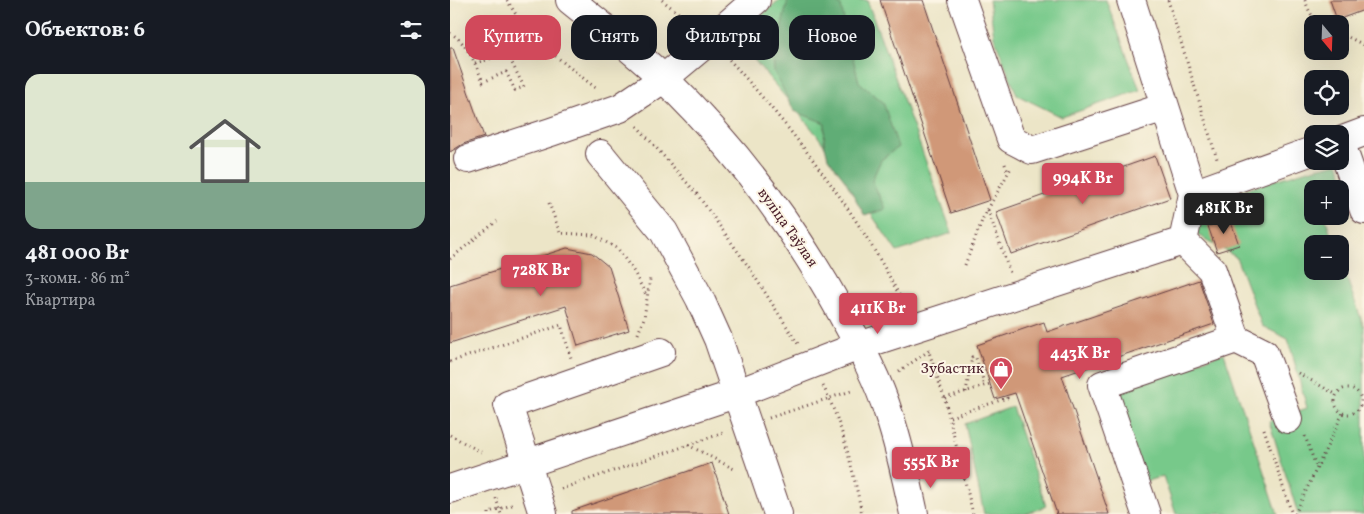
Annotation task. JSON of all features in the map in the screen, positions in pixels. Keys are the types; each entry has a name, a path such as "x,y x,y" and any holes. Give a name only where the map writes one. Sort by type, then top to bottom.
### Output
{"street":[{"name":"вуліца Таўлая","path":"570,0 663,78 716,134 787,226 825,284 859,346 889,414 914,514"},
{"path":"739,15 756,0"},
{"path":"962,0 1011,139 1032,150 1165,107"},
{"path":"1130,0 1193,194 1183,241"},
{"path":"468,159 620,108 685,60"},
{"path":"1349,138 1364,132"},
{"path":"600,154 664,232 700,299 718,339 738,393 778,514"},
{"path":"1193,194 1304,154"},
{"path":"1349,167 1364,210"},
{"path":"450,489 738,393 812,366 859,346 1183,241"},
{"path":"1183,241 1212,270 1236,339 1264,353 1296,424"},
{"path":"1146,514 1102,385 1236,339"},
{"path":"540,505 508,405 662,352"}],"path":[{"path":"507,0 516,15"},
{"path":"662,0 681,15"},
{"path":"1168,0 1217,161"},
{"path":"1305,0 1312,15"},
{"path":"450,33 458,37 475,63 483,82 506,72 515,90 524,87 510,60"},
{"path":"1349,38 1364,45"},
{"path":"475,63 487,60"},
{"path":"560,60 620,108 696,194 748,266 812,366 829,399 853,470 862,514"},
{"path":"730,60 767,101 843,201 886,268 929,351 945,398 973,514"},
{"path":"965,265 988,210 1023,145"},
{"path":"549,203 560,233 593,235 618,249 634,272 647,297"},
{"path":"988,210 1012,278"},
{"path":"450,258 497,221"},
{"path":"635,342 644,318 650,279"},
{"path":"450,362 561,325 572,360"},
{"path":"966,392 972,357 976,358 986,386"},
{"path":"945,398 990,384"},
{"path":"1351,388 1362,396 1361,400 1358,408 1352,413 1343,413 1337,407 1335,399 1339,391 1351,388"},
{"path":"950,417 1007,398 1006,395"},
{"path":"488,514 489,512 540,505 688,445 829,399"},
{"path":"1294,514 1343,413"},
{"path":"1296,424 1317,470"},
{"path":"688,445 744,474"}],"green space":[{"path":"779,0 867,0 872,15 789,15 789,60 875,60 875,22 952,233 897,252 817,135 754,60 779,60 779,15 762,15"},
{"path":"788,0 834,0 841,6 843,15 789,15 789,60 853,60 859,82 883,102 898,147 881,160 872,180 885,209 865,216 845,180 828,158 824,142 825,123 794,111 774,71 773,60 779,60 780,33"},
{"path":"989,0 1106,0 1140,90 1062,117 1017,95 994,37"},
{"path":"1308,170 1341,170 1345,180 1304,180 1304,225 1328,225 1331,235 1304,235 1304,280 1347,280 1364,327 1364,514 1298,514 1269,421 1307,408 1288,339 1262,326 1236,257 1198,235 1198,204"},
{"path":"1224,353 1278,514 1176,514 1163,476 1138,484 1107,391"},
{"path":"1012,407 1046,506 1025,514 984,514 965,424"}],"building":[{"path":"880,0 923,0 990,200 951,213"},
{"path":"1330,0 1364,0 1364,10 1349,16 1335,15"},
{"path":"450,48 453,48 484,137 463,144 450,152"},
{"path":"1155,156 1170,198 1011,254 996,212"},
{"path":"1230,219 1239,245 1217,252 1208,226"},
{"path":"567,248 592,253 609,267 629,330 578,346 566,306 450,343 450,285"},
{"path":"1199,280 1214,324 1062,376 1109,514 1057,514 1015,393 995,399 977,345 1044,322 1047,332"},
{"path":"712,463 729,514 572,514 572,511"}],"place":[{"name":"Зубастик","path":"1001,390"}]}
